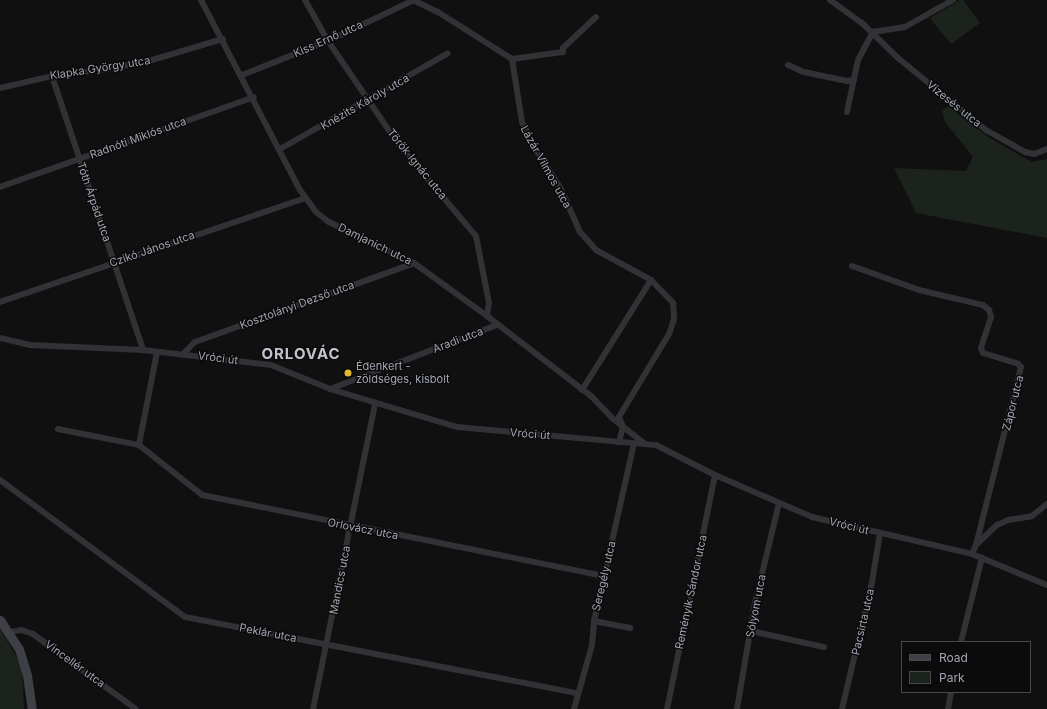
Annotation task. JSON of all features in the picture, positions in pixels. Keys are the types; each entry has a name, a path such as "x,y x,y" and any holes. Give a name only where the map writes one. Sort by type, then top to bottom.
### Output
{"street":[{"name":"Damjanich utca","path":"201,0 254,97 305,198 316,212 329,222 414,263 488,316 497,325 582,390 623,427 645,444"},
{"name":"Török Ignác utca","path":"305,0 328,41 399,145 476,236 489,303 488,316"},
{"name":"Kiss Ernő utca","path":"242,75 328,41 405,1 413,0"},
{"path":"413,0 438,12 512,59 563,52 563,48 596,17"},
{"name":"Vízesés utca","path":"830,0 873,32 898,58 986,130 1025,152 1034,154 1047,149"},
{"path":"847,112 858,60 873,32 905,27 953,0"},
{"name":"Klapka György utca","path":"0,88 52,76 108,69 152,60 223,39"},
{"name":"Knézits Károly utca","path":"280,149 369,101 448,53"},
{"name":"Lázár Vilmos utca","path":"512,59 522,122 536,150 561,189 580,232 596,250 651,280 670,298 674,319 669,334 619,417 623,427"},
{"path":"788,65 804,72 847,81 854,80"},
{"name":"Tóth Árpád utca","path":"52,76 143,350"},
{"name":"Radnóti Miklós utca","path":"0,187 254,97"},
{"name":"Czikó János utca","path":"0,302 305,198"},
{"name":"Kosztolányi Dezső utca","path":"183,354 195,342 414,263"},
{"name":"Zápor utca","path":"852,266 919,290 983,305 989,310 991,317 981,348 983,353 1018,364 1021,367 976,545"},
{"path":"582,390 651,280"},
{"name":"Aradi utca","path":"330,389 497,325"},
{"name":"Vróci út","path":"0,338 30,345 143,350 271,365 330,389 375,404 458,427 656,445 715,475 812,517 972,554 1047,585"},
{"path":"139,445 157,352"},
{"name":"Mandics utca","path":"312,709 327,644 375,404"},
{"path":"619,442 623,427"},
{"name":"Orlovácz utca","path":"58,429 139,445 202,495 350,527 604,576"},
{"name":"Seregély utca","path":"574,709 577,693 592,645 594,621 634,444"},
{"name":"Reményik Sándor utca","path":"667,709 715,475"},
{"name":"Peklár utca","path":"0,480 184,617 577,693"},
{"name":"Sólyom utca","path":"737,709 751,631 779,503"},
{"path":"972,554 976,545 996,525 1008,520 1032,516 1047,504"},
{"name":"Pacsirta utca","path":"842,709 872,582 880,533"},
{"path":"961,641 982,558"},
{"path":"0,620 10,632 25,665 32,709"},
{"path":"594,621 630,628"},
{"name":"Vincellér utca","path":"10,632 21,630 33,634 136,709"},
{"path":"751,631 824,647"},
{"path":"948,709 951,693"}],"green space":[{"path":"960,0 963,0 980,23 951,44 930,18"},
{"path":"948,106 988,137 1032,162 1047,159 1047,238 916,213 894,168 966,171 973,157 945,122 942,110"},
{"path":"0,628 22,667 24,709 0,709"}],"place":[{"name":"Édenkert - zöldséges, kisbolt","path":"348,373"}],"district":[{"name":"ORLOVÁC","path":"301,354"}]}
